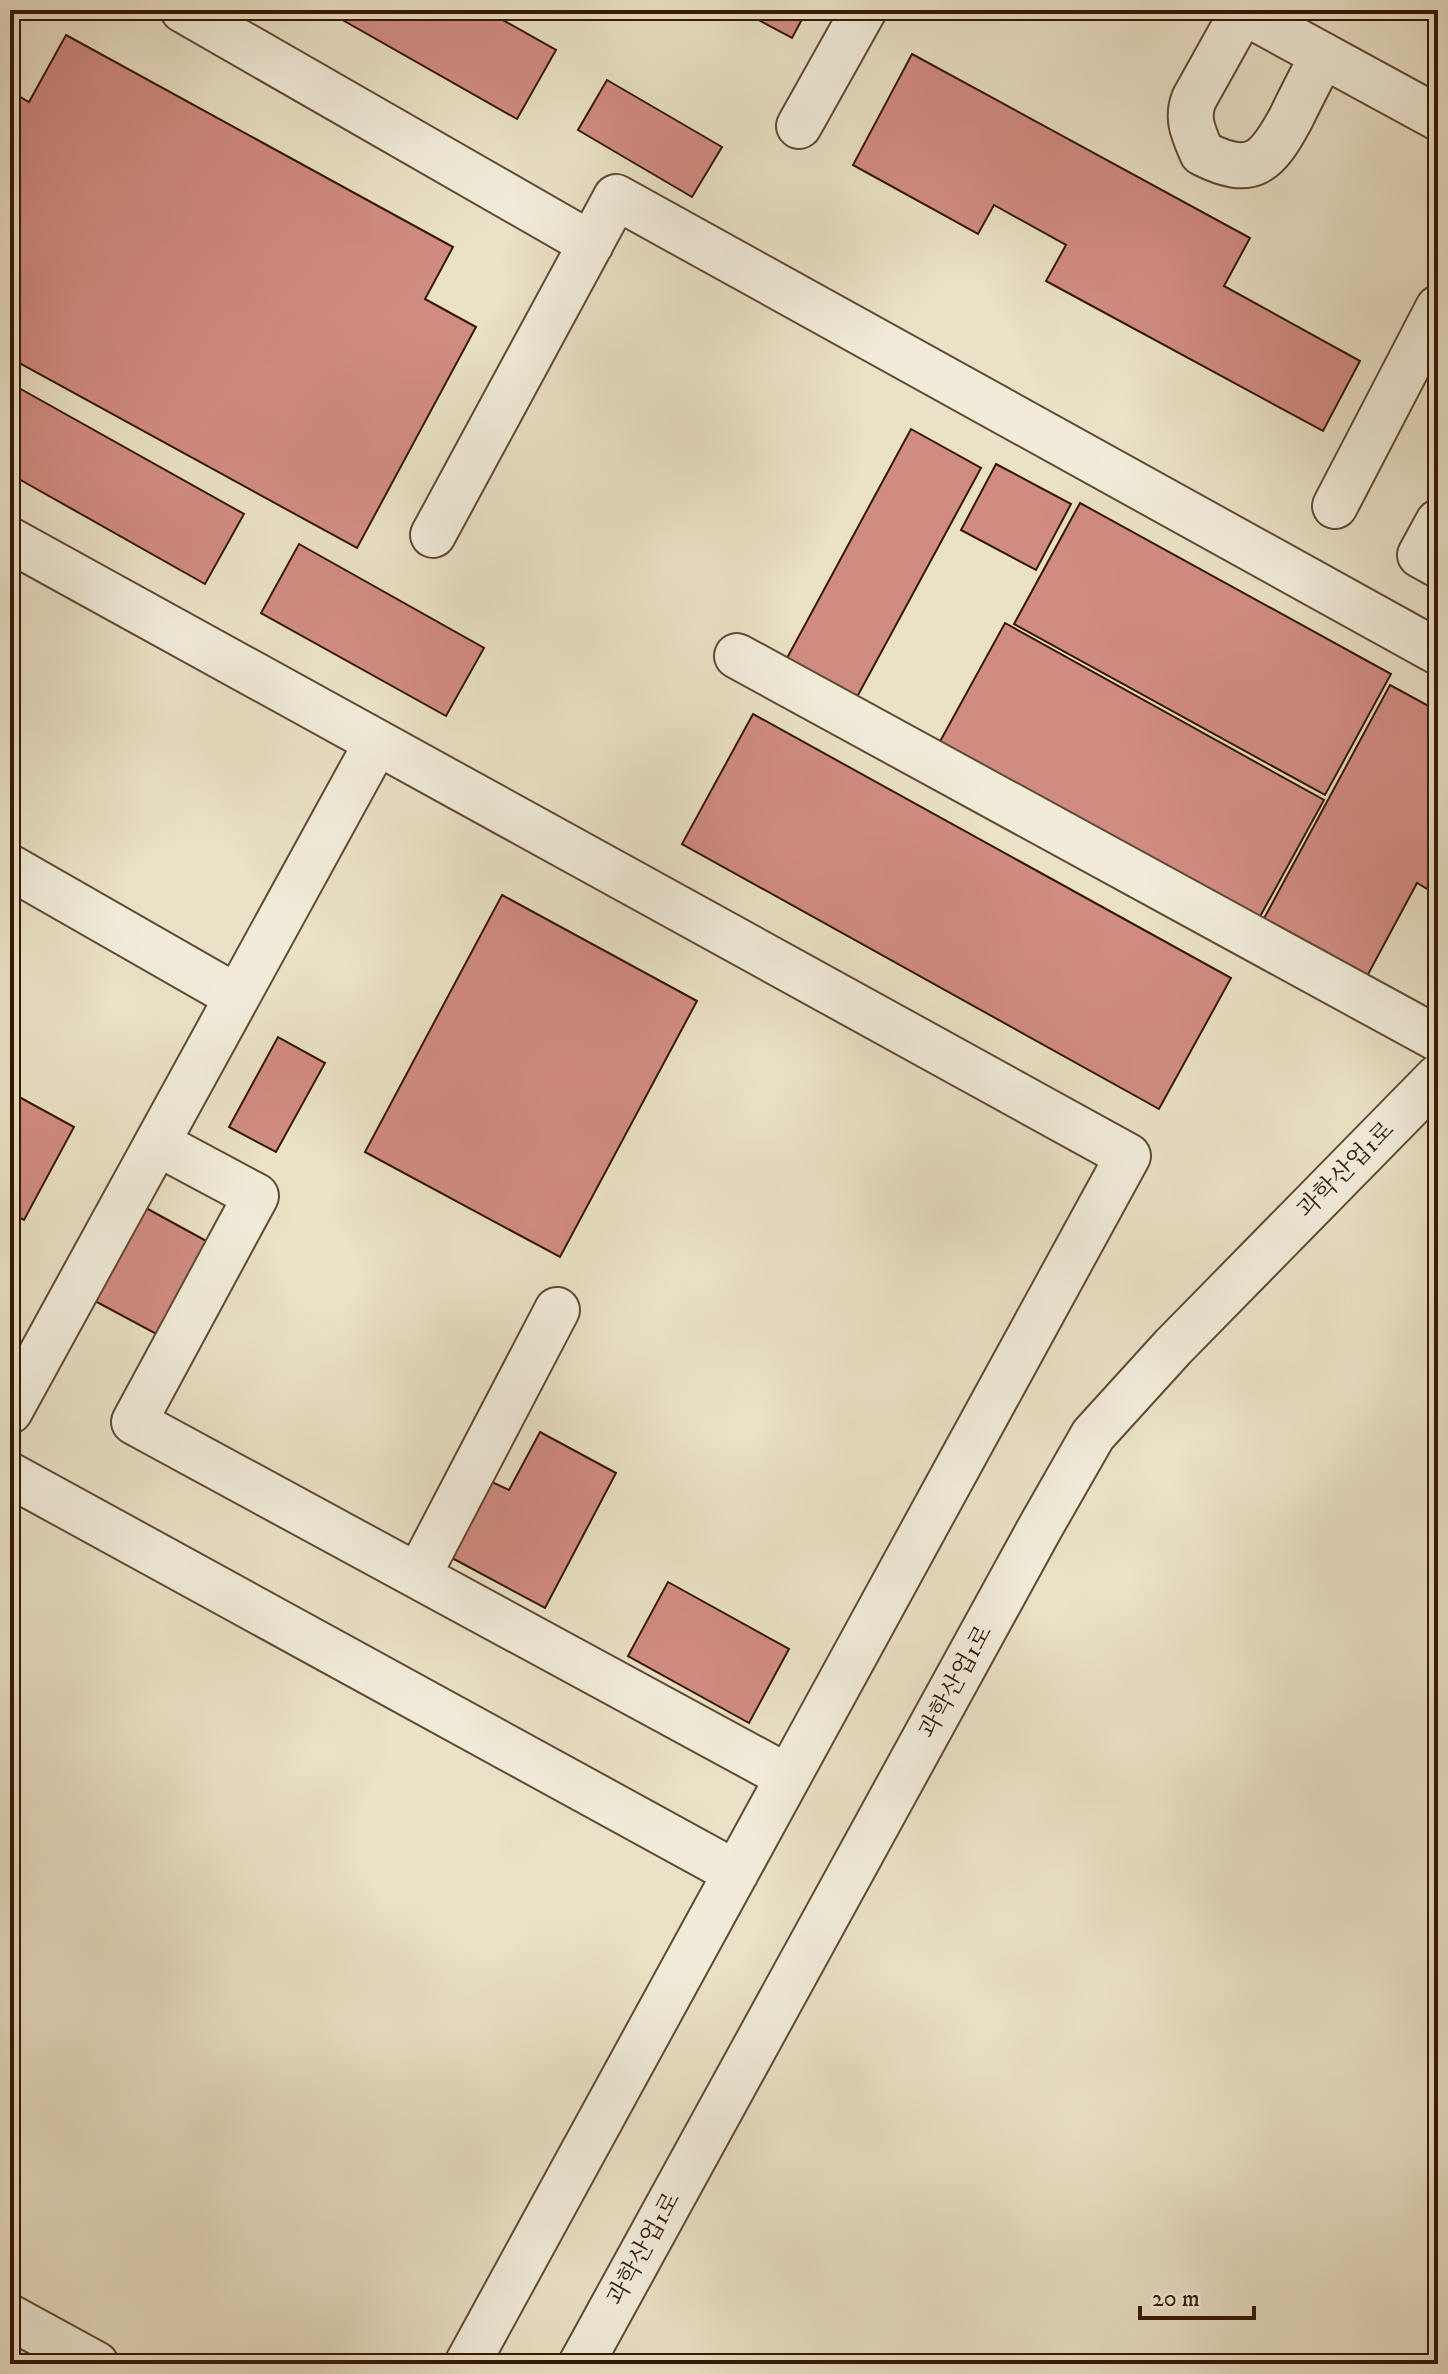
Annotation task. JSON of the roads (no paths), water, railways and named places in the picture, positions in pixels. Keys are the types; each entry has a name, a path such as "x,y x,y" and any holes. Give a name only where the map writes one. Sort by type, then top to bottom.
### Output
{"street":[{"path":"183,10 591,244"},
{"path":"799,126 864,10"},
{"path":"1323,55 1274,149 1260,161 1243,165 1220,162 1202,153 1189,111 1242,11 1323,55 1438,118"},
{"path":"433,535 616,197 1438,652"},
{"path":"1335,506 1438,308"},
{"path":"1438,522 1420,555 1438,565"},
{"path":"10,540 1128,1156 467,2364"},
{"path":"737,656 1438,1039"},
{"path":"10,1411 377,742"},
{"path":"10,867 237,997"},
{"name":"과학산업1로","path":"581,2364 1093,1435 1173,1347 1438,1077"},
{"path":"157,1143 256,1196 134,1422 788,1777"},
{"path":"418,1576 557,1310"},
{"path":"10,1475 736,1873"},
{"path":"10,2317 96,2364"}]}
